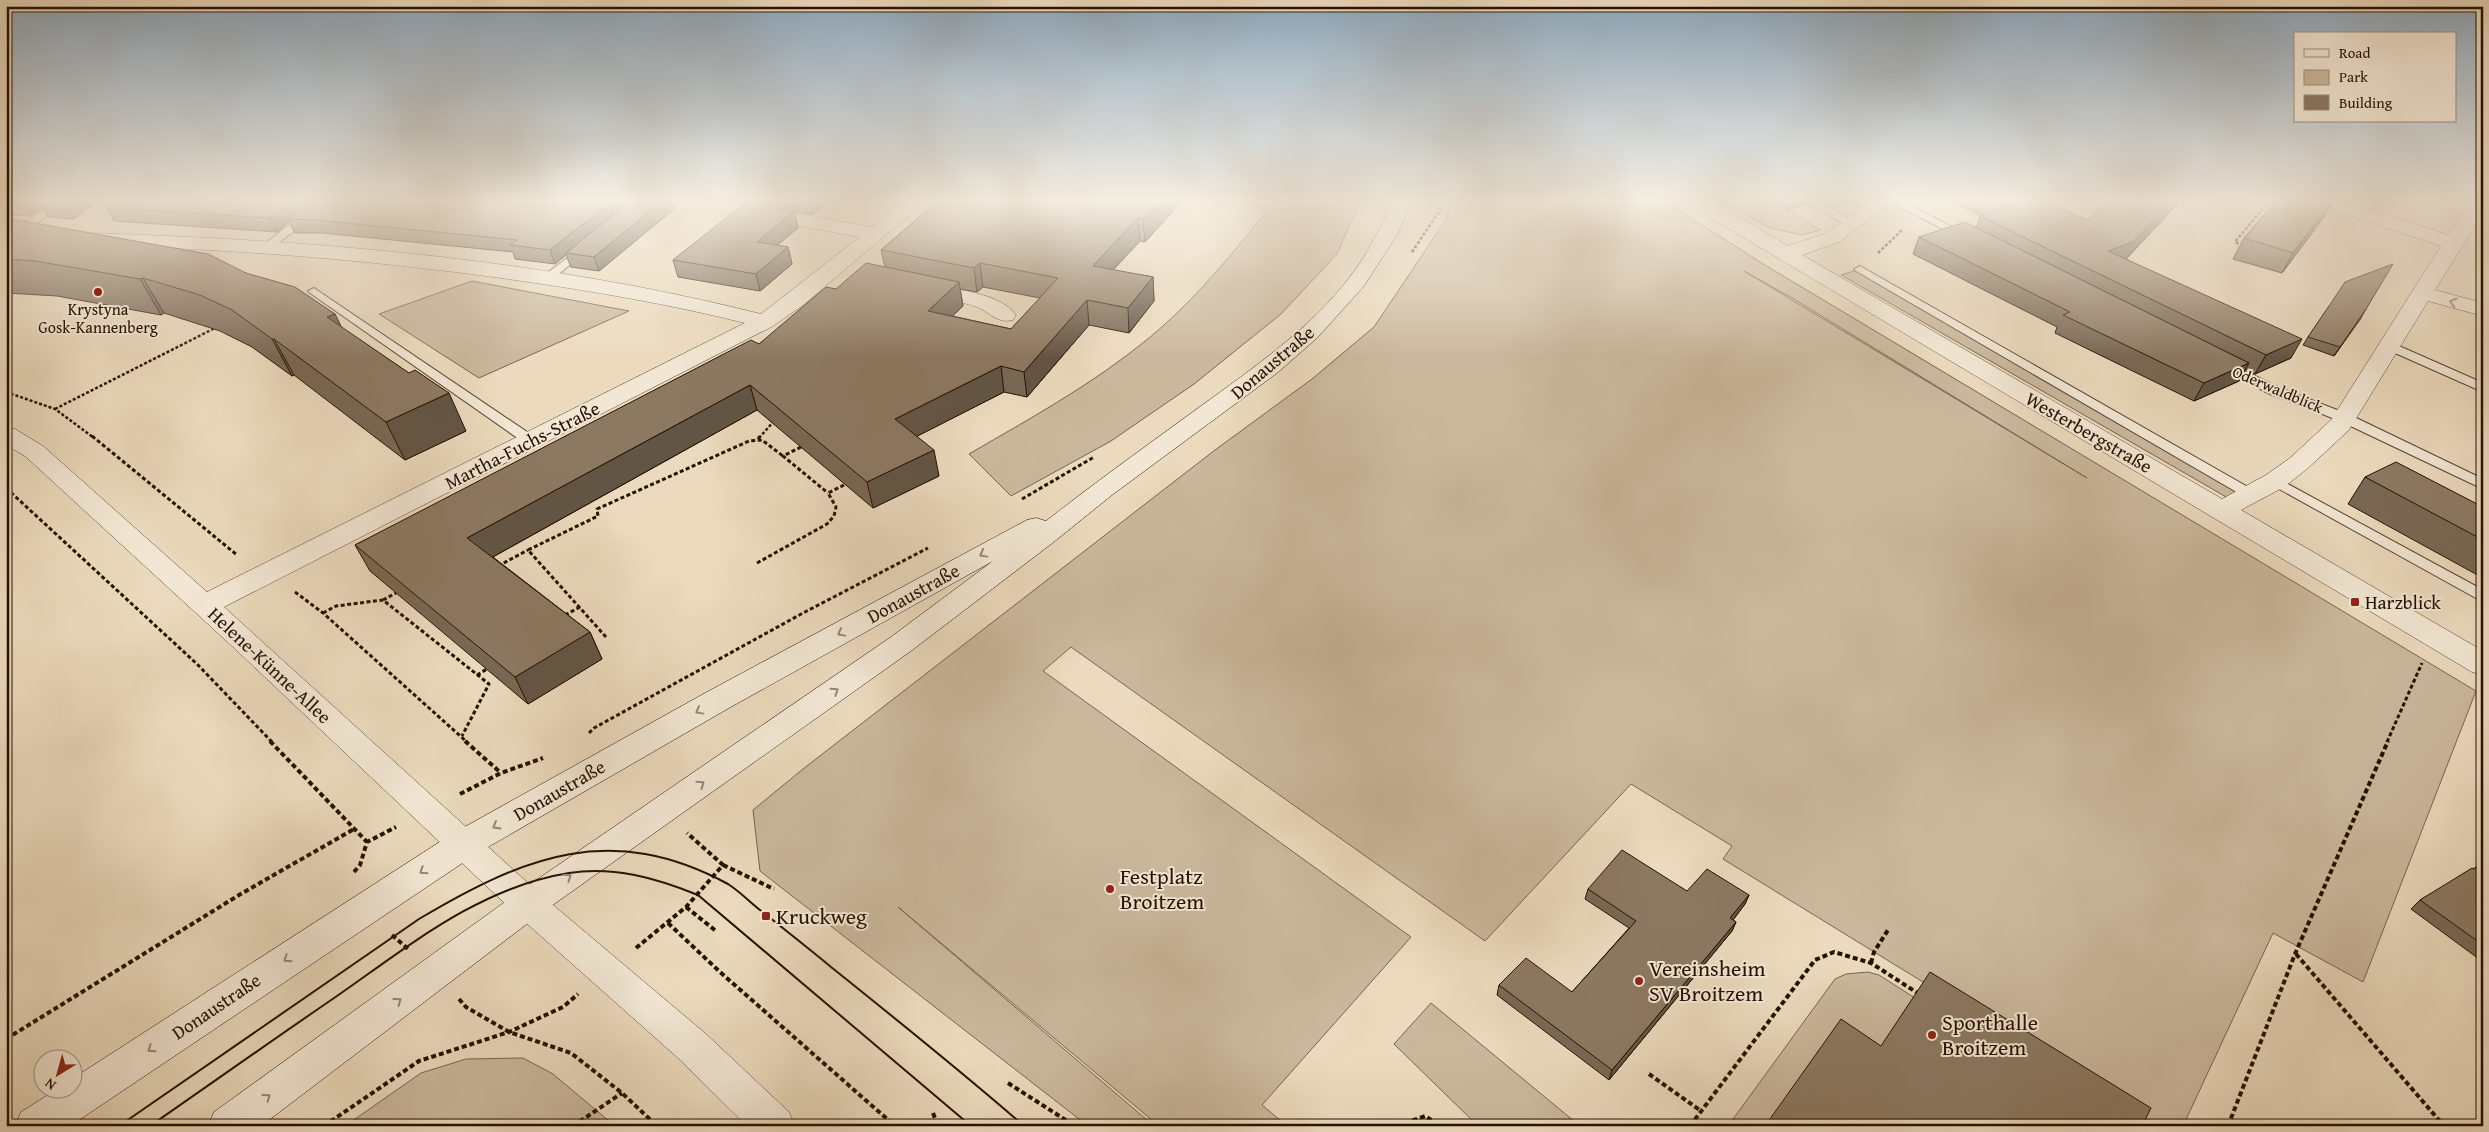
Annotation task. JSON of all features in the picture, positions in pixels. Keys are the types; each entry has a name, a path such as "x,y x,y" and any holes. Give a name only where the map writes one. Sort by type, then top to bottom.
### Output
{"street":[{"path":"318,252 436,263 547,278 686,302 765,321"},
{"name":"Martha-Fuchs-Straße","path":"205,605 765,321 854,252"},
{"name":"Donaustraße","path":"228,1126 528,904 894,649 1046,535 1103,489 1250,383 1309,333 1357,282 1376,252"},
{"name":"Westerbergstraße","path":"1783,252 2483,665"},
{"path":"1787,254 1793,252"},
{"path":"2221,510 2275,481 2323,442 2345,418 2449,252"},
{"path":"831,271 860,277"},
{"path":"907,287 984,302 1005,315"},
{"path":"2423,293 2483,310"},
{"name":"Helene-Künne-Allee","path":"6,434 34,452 205,605 528,904"},
{"name":"Donaustraße","path":"35,1126 464,844 718,700 1103,489"},
{"path":"528,904 692,1046 775,1126"}],"lane":[{"path":"547,278 580,252"},
{"path":"1860,269 2250,494"},
{"path":"314,291 531,441"},
{"path":"2390,346 2483,388"},
{"name":"Oderwaldblick","path":"2211,359 2273,390 2345,418"},
{"path":"2345,418 2483,485"},
{"path":"2275,481 2483,597"}],"path":[{"path":"55,409 221,325"},
{"path":"757,439 773,422 781,418"},
{"path":"496,566 598,516 597,509 757,439 762,440 828,493 836,506 834,516 827,524 757,563"},
{"path":"783,456 801,447"},
{"path":"1016,502 1099,454"},
{"path":"828,493 844,485"},
{"path":"6,488 197,664 367,842"},
{"path":"588,734 594,728 785,622 931,546"},
{"path":"528,550 606,637"},
{"path":"324,613 336,606 383,600 396,593"},
{"path":"383,600 489,684 462,736"},
{"path":"560,618 580,607"},
{"path":"2228,1126 2296,954 2420,664 2450,646"},
{"path":"477,675 487,669"},
{"path":"501,773 548,757"},
{"path":"6,1039 239,895 354,829"},
{"path":"722,866 774,889"},
{"path":"686,907 716,931"},
{"path":"668,923 720,972 895,1126"},
{"path":"1870,963 1874,952 1888,930"},
{"path":"1690,1126 1815,960 1834,952 1870,963 1921,994"},
{"path":"2296,954 2444,1126"},
{"path":"324,1126 418,1060 509,1032 572,1053 622,1093 657,1126"},
{"path":"1649,1074 1701,1110"},
{"path":"1008,1083 1075,1126"},
{"path":"573,1126 622,1093"},
{"path":"933,1112 938,1126"},
{"path":"1407,1126 1411,1121 1424,1116 1440,1126"}],"green space":[{"path":"1233,252 1338,252 1281,314 1194,384 1111,441 1011,496 969,454 1044,410 1117,362 1163,326"},
{"path":"1424,252 1744,252 2476,691 2363,982 2273,933 2183,1126 2157,1126 1723,859 1732,846 1631,784 1485,941 1071,647 1043,671 1411,937 1262,1105 1287,1126 1159,1126 898,907 1154,1126 1088,1126 760,871 753,810 803,769 1215,450 1312,379 1374,327","holes":["1744,271 1792,298 2087,478"]},
{"path":"1860,269 2250,494 2235,502 1841,275"},
{"path":"472,281 629,311 479,378 379,314"},
{"path":"1868,972 1879,975 1915,998 1867,1072 1770,1126 1728,1126 1835,979 1846,974"},
{"path":"1431,1003 1580,1126 1478,1126 1394,1044"},
{"path":"523,1058 553,1074 615,1126 345,1126 421,1073 466,1059"}],"building":[{"path":"6,252 196,252 208,254 246,273 295,287 335,314 327,317 409,373 415,370 449,393 386,422 232,310 200,295 143,278 35,261 6,259"},
{"path":"567,252 600,252 594,257 566,253"},
{"path":"683,252 782,252 756,274 673,260"},
{"path":"890,252 1106,252 1093,266 1153,277 1128,308 1087,300 1024,372 1001,366 895,419 934,450 867,482 750,385 467,538 590,632 515,677 355,545 751,340 759,344 826,287 836,289 866,263 959,282 928,311 1011,329 1058,278 980,263 974,268"},
{"path":"1949,252 2025,252 2249,363 2204,383 2063,315 2070,312"},
{"path":"2054,252 2110,252 2302,339 2266,355"},
{"path":"2393,264 2340,347 2308,337 2345,282"},
{"path":"2396,462 2483,507 2483,540 2365,477"},
{"name":"Vereinsheim SV Broitzem","path":"1622,850 1687,891 1707,869 1749,895 1730,918 1736,922 1612,1070 1499,985 1526,958 1572,992 1636,921 1588,889"},
{"path":"2483,863 2483,945 2420,900"},
{"path":"1930,972 2151,1108 2142,1126 1765,1126 1841,1019 1881,1046"}],"tram line":[{"path":"119,1126 419,919 458,897 496,878 533,864 569,854 607,851 645,854 685,865 728,884 928,1045 1024,1126"},
{"path":"150,1126 447,921 505,891 536,880 586,871 619,872 635,875 666,883 698,895 971,1126"}],"place":[{"name":"Krystyna Gosk-Kannenberg","path":"98,292"},
{"name":"Harzblick","path":"2355,602"},
{"name":"Festplatz Broitzem","path":"1110,889"},
{"name":"Kruckweg","path":"766,916"},
{"name":"Vereinsheim SV Broitzem","path":"1639,981"},
{"name":"Sporthalle Broitzem","path":"1932,1035"}]}
